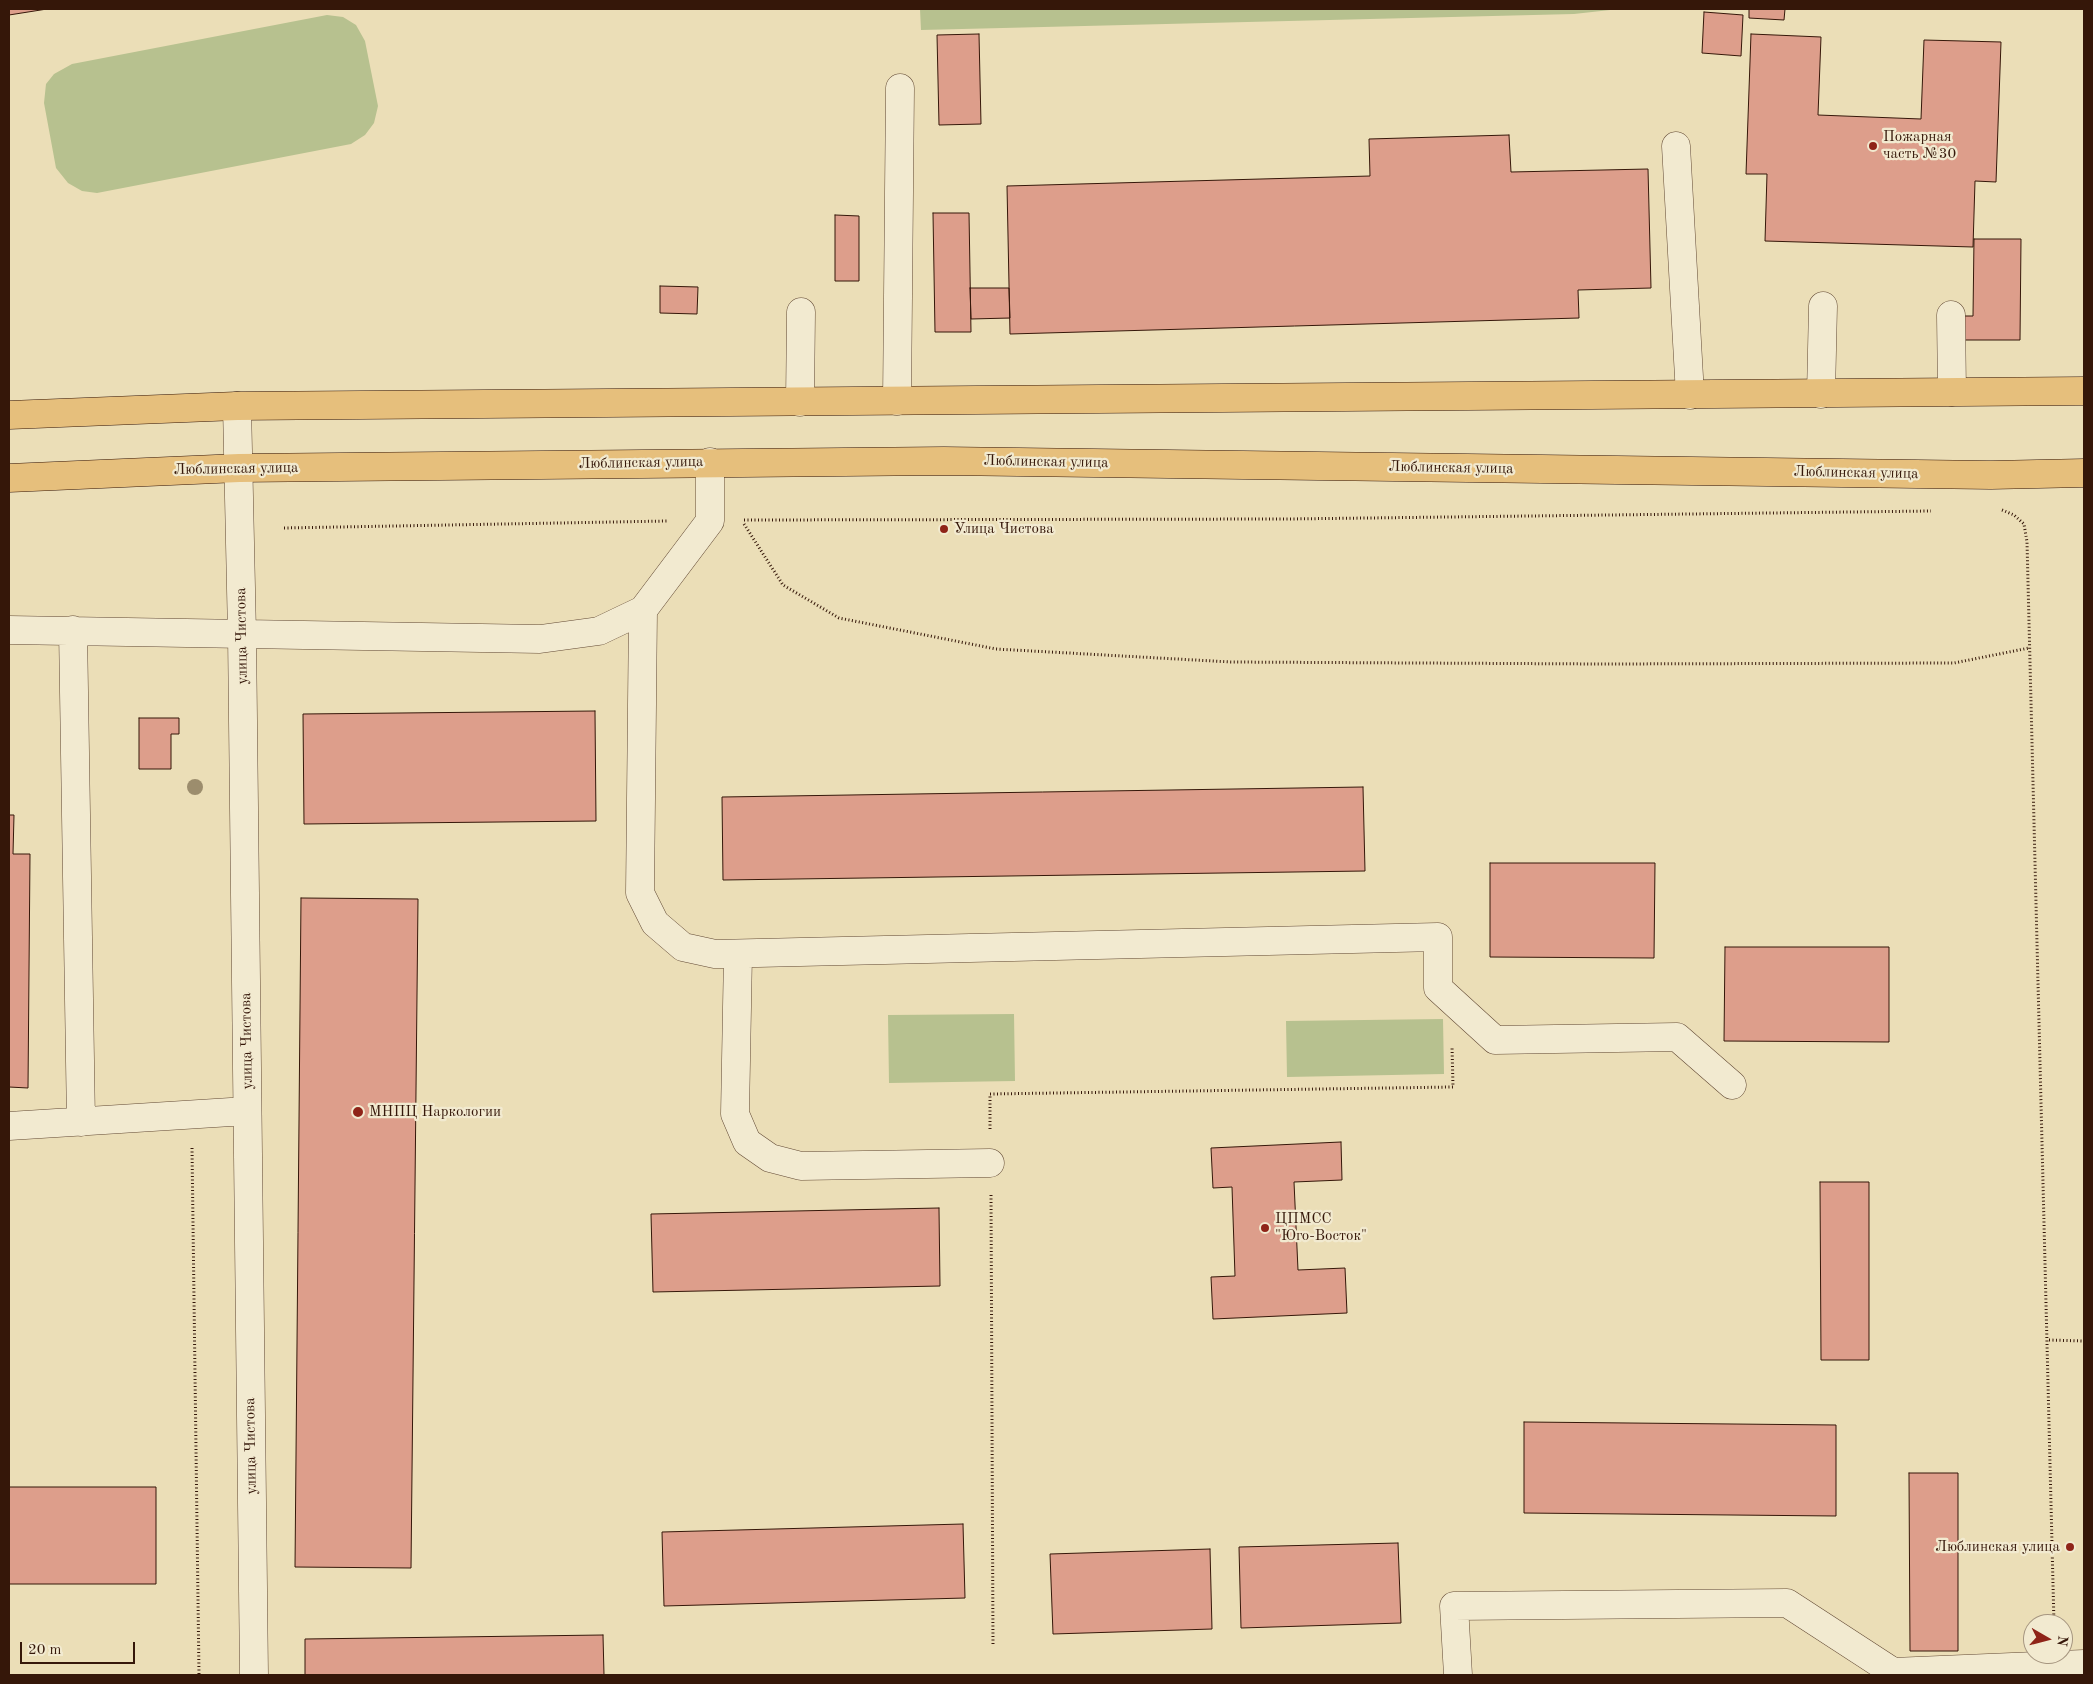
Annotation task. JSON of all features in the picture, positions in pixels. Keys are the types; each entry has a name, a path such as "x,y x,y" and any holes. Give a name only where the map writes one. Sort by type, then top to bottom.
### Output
{"main road":[{"path":"9,415 237,406 1821,394 2084,390"},
{"name":"Люблинская улица","path":"9,478 239,468 944,461 1990,475 2084,473"}],"street":[{"path":"898,401 900,88"},
{"path":"1676,146 1690,394"},
{"path":"1821,394 1823,306"},
{"path":"800,312 800,402"},
{"path":"1951,315 1952,392"},
{"name":"улица Чистова","path":"237,406 242,634 254,1675"},
{"path":"9,630 540,639 599,631 644,610 710,521 710,462"},
{"path":"644,610 640,893 655,923 683,947 715,954 738,954 1438,937 1438,988 1495,1040 1677,1037 1732,1085"},
{"path":"73,630 81,1122"},
{"path":"738,954 735,1114 747,1142 770,1158 802,1166 990,1163"},
{"path":"9,1126 248,1112"},
{"path":"1458,1675 1454,1606 1787,1603 1893,1672 2084,1664"}],"path":[{"path":"1998,510 2014,515 2024,524 2028,542 2029,648 2054,1614"},
{"path":"1932,511 1287,519 742,520 784,585 839,618 996,649 1231,662 1613,664 1954,663 2029,648"},
{"path":"284,528 710,521"},
{"path":"993,1645 990,1094 1453,1087 1450,1000"},
{"path":"192,1115 199,1675"},
{"path":"2048,1340 2084,1341"}],"green space":[{"path":"920,9 1619,9 1574,14 921,30"},
{"path":"327,15 343,17 356,25 365,41 378,106 374,123 365,135 351,144 97,193 82,191 68,183 56,168 44,103 46,84 54,74 72,64"},
{"path":"1014,1014 1015,1081 889,1083 888,1015"},
{"path":"1443,1019 1444,1074 1287,1077 1286,1021"}],"building":[{"path":"9,9 47,9 9,15"},
{"path":"1749,9 1785,9 1784,20 1749,18"},
{"path":"1704,12 1743,15 1741,56 1702,53"},
{"path":"979,34 981,124 939,125 937,35"},
{"name":"Пожарная часть №30","path":"1751,34 1821,37 1818,115 1921,119 1924,40 2001,42 1996,182 1975,181 1973,247 1765,241 1767,174 1746,174"},
{"path":"1509,135 1511,172 1648,169 1651,288 1578,290 1579,318 1010,334 1007,186 1370,176 1369,139"},
{"path":"933,213 969,213 971,332 935,332"},
{"path":"835,215 859,216 859,281 835,281"},
{"path":"1974,239 2021,239 2020,340 1964,340 1964,316 1973,316"},
{"path":"660,286 698,287 697,314 660,313"},
{"path":"970,288 1009,288 1010,318 971,319"},
{"path":"595,711 596,821 304,824 303,714"},
{"path":"139,718 179,718 179,734 171,734 171,769 139,769"},
{"path":"1363,787 1365,871 723,880 722,797"},
{"path":"9,815 14,815 13,854 30,854 28,1088 9,1087"},
{"path":"1490,863 1655,863 1654,958 1490,957"},
{"path":"301,898 418,899 411,1568 295,1567"},
{"path":"1725,947 1889,947 1889,1042 1724,1041"},
{"name":"ЦПМСС \"Юго-Восток\"","path":"1341,1142 1342,1180 1294,1182 1298,1270 1345,1268 1347,1313 1213,1319 1211,1277 1235,1276 1232,1187 1213,1188 1211,1148"},
{"path":"1820,1182 1869,1182 1869,1360 1821,1360"},
{"path":"939,1208 940,1286 653,1292 651,1214"},
{"path":"1524,1422 1836,1425 1836,1516 1524,1513"},
{"path":"1909,1473 1958,1473 1958,1651 1910,1651"},
{"path":"9,1487 156,1487 156,1584 9,1584"},
{"path":"963,1524 965,1598 664,1606 662,1532"},
{"path":"1398,1543 1401,1623 1241,1628 1239,1547"},
{"path":"1210,1549 1212,1629 1053,1634 1050,1554"},
{"path":"603,1635 604,1675 305,1675 305,1639"}],"place":[{"name":"Пожарная часть №30","path":"1873,146"},
{"name":"Улица Чистова","path":"944,529"},
{"name":"МНПЦ Наркологии","path":"358,1112"},
{"name":"ЦПМСС \"Юго-Восток\"","path":"1265,1228"},
{"name":"Люблинская улица","path":"2070,1547"}]}
